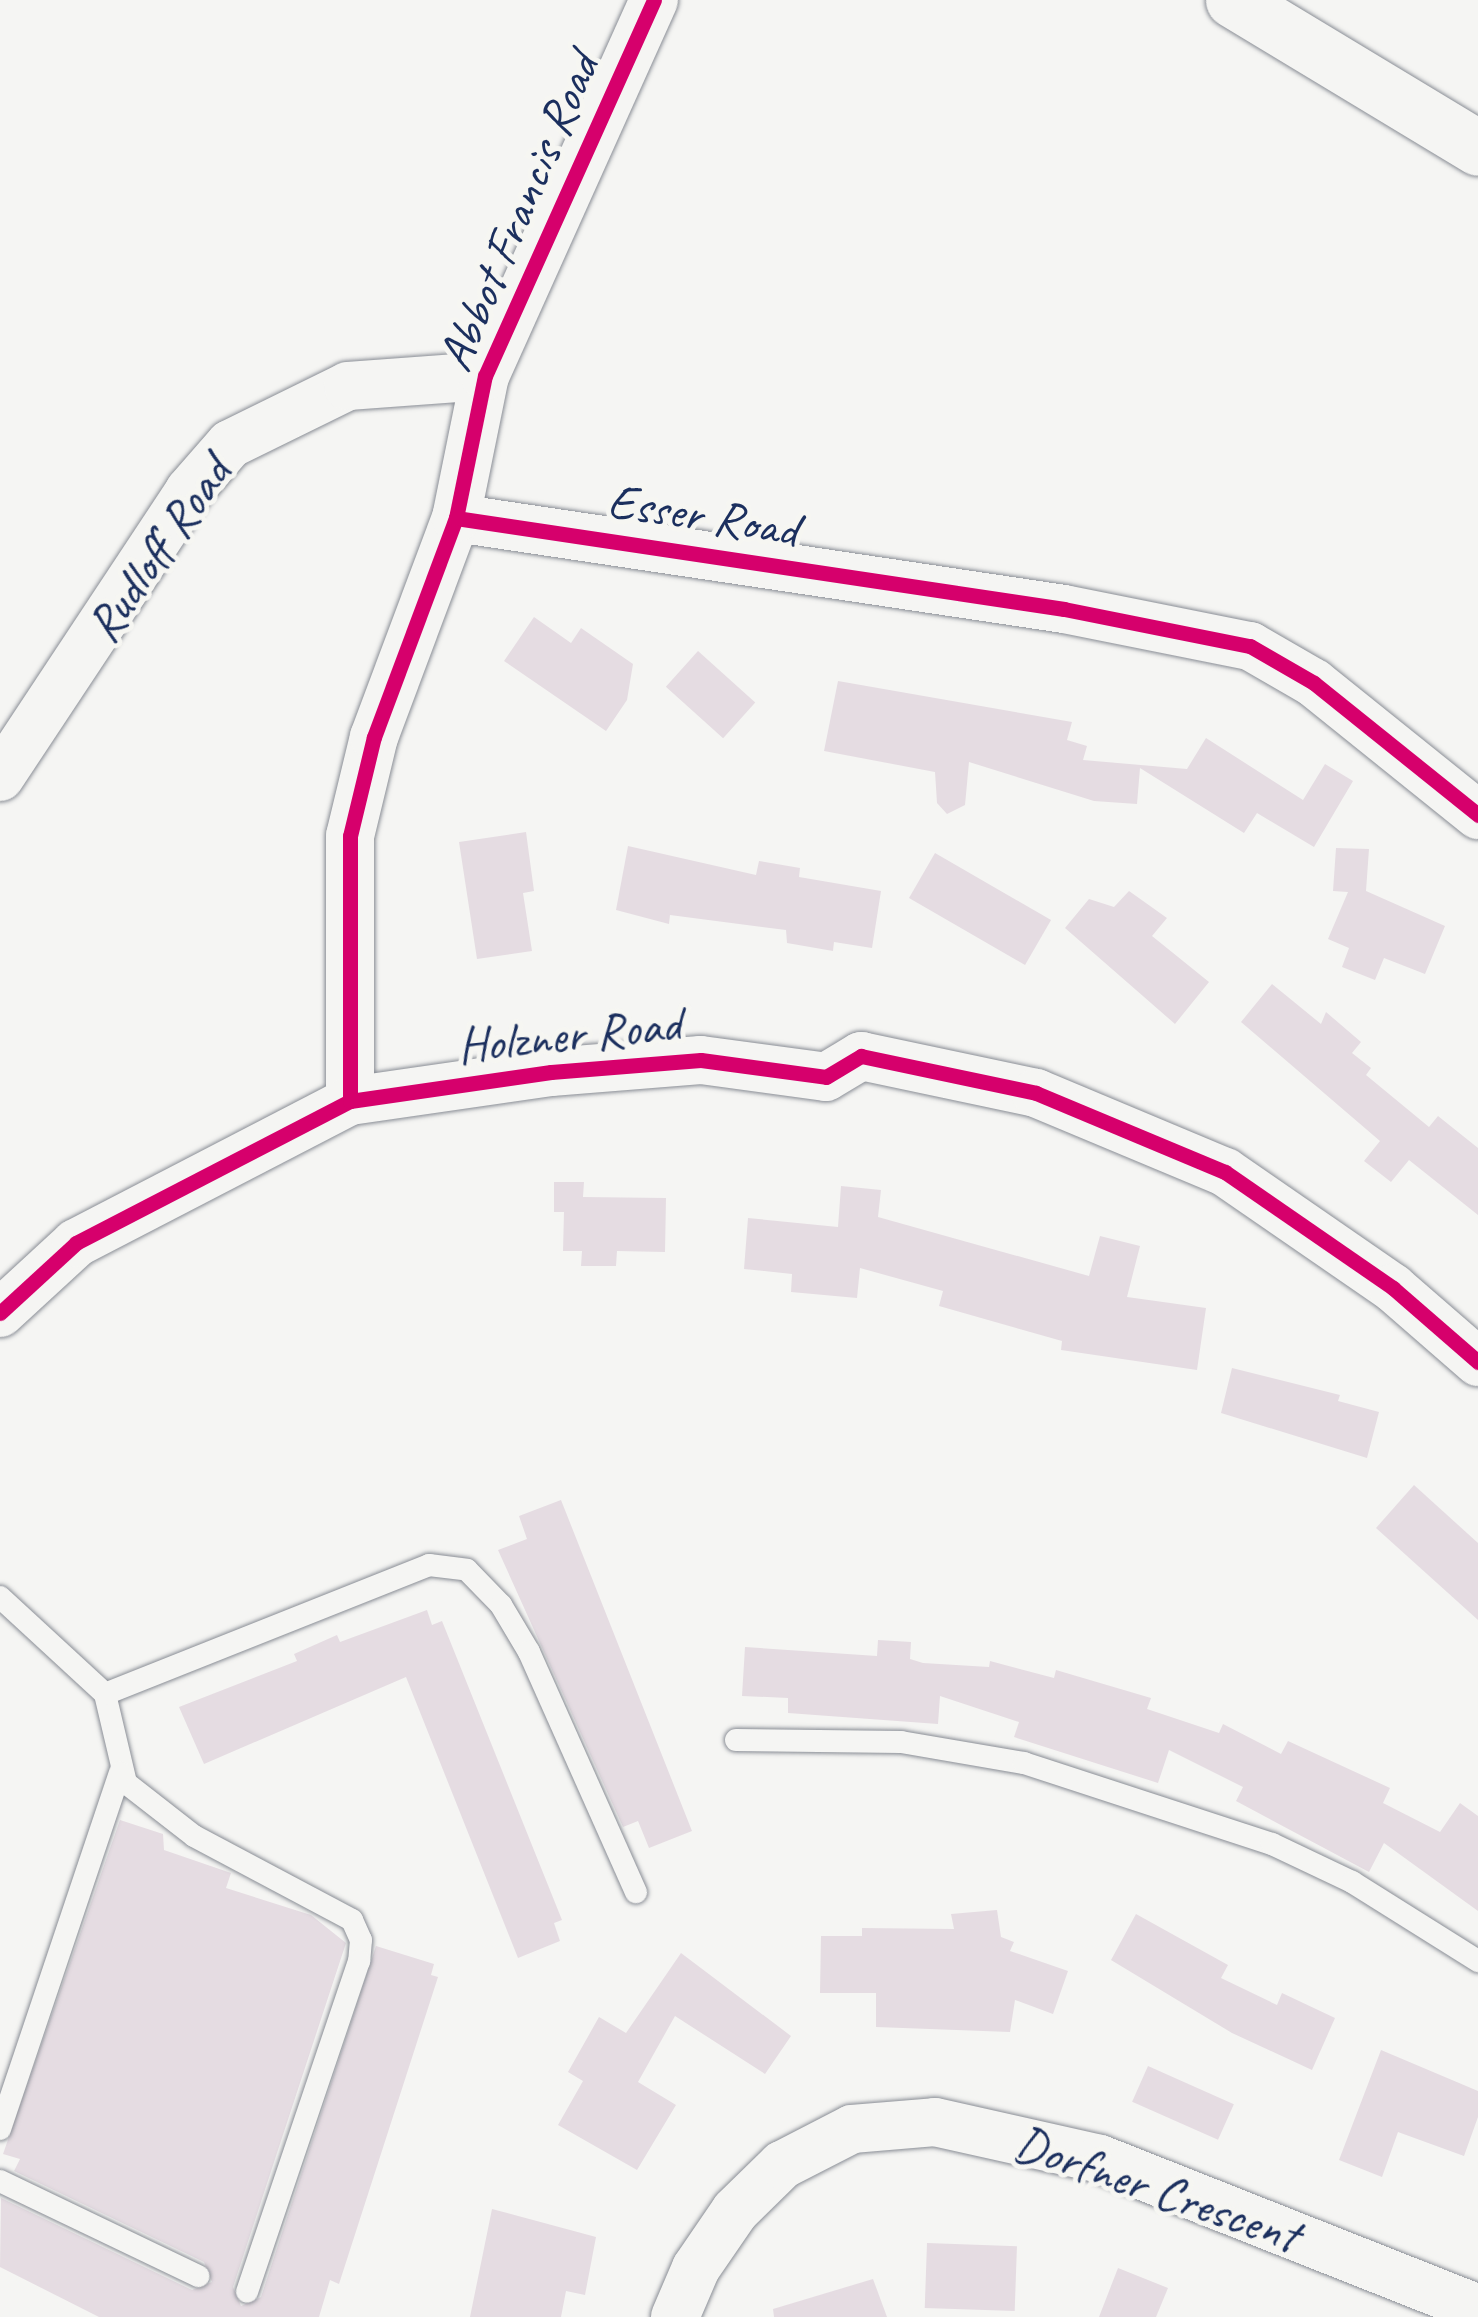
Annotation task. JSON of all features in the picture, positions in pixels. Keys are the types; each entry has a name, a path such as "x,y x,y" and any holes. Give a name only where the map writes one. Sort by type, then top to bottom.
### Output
{"highway":[{"path":"1232,0 1478,148"}],"street":[{"name":"Abbot Francis Road","path":"456,518 485,376 654,0"},
{"name":"Rudloff Road","path":"0,776 166,524 230,444 348,386 422,376 485,376"},
{"name":"Esser Road","path":"456,518 1064,609 1250,646 1314,683 1478,816"},
{"path":"350,1101 350,836 374,738 456,518"},
{"name":"Holzner Road","path":"0,1313 76,1243 350,1101 551,1072 701,1060 826,1077 862,1056 973,1075 1122,1123 1224,1172 1378,1276 1478,1362"},
{"name":"Dorfner Crescent","path":"675,2317 696,2268 735,2211 782,2165 852,2129 935,2122 1100,2159 1478,2309"}],"lane":[{"path":"104,1694 429,1565 468,1570 501,1605 529,1652 636,1892"},
{"path":"0,1596 104,1694 120,1772 0,2129"},
{"path":"736,1740 900,1742 1024,1763 1272,1844 1352,1882 1478,1961"},
{"path":"120,1772 165,1818 352,1920 361,1940 359,1962 247,2292"},
{"path":"0,2181 198,2276"}],"building":[{"path":"534,617 571,643 581,628 633,664 627,700 606,731 504,661"},
{"path":"698,651 755,703 723,738 666,687"},
{"path":"838,681 1072,722 1067,740 1087,746 1083,760 1187,769 1206,738 1303,800 1325,764 1353,781 1314,847 1257,813 1244,833 1140,768 1137,804 1094,801 969,762 965,805 947,814 937,803 935,772 824,751"},
{"path":"526,832 534,891 523,893 532,951 477,959 459,842"},
{"path":"628,846 756,875 759,861 800,868 799,877 881,891 872,948 834,942 833,951 787,943 786,930 670,915 669,924 616,910"},
{"path":"1336,848 1369,849 1366,891 1445,926 1425,974 1384,958 1375,980 1342,967 1349,948 1328,939 1348,892 1333,891"},
{"path":"935,853 1051,920 1025,965 909,898"},
{"path":"1129,891 1167,918 1152,936 1209,982 1175,1024 1065,928 1089,899 1114,907"},
{"path":"1272,984 1321,1024 1326,1012 1361,1042 1352,1053 1371,1068 1366,1075 1429,1127 1438,1116 1478,1148 1478,1215 1409,1160 1391,1182 1364,1161 1380,1141 1241,1022"},
{"path":"554,1182 584,1182 583,1197 666,1198 665,1252 617,1251 616,1266 581,1266 582,1251 563,1251 564,1212 554,1212"},
{"path":"841,1186 881,1190 878,1217 1089,1276 1100,1236 1140,1246 1127,1297 1206,1308 1197,1370 1061,1350 1062,1341 939,1306 943,1291 860,1268 857,1298 791,1292 792,1274 744,1269 748,1218 838,1227"},
{"path":"1232,1368 1340,1395 1338,1401 1379,1412 1367,1458 1221,1413"},
{"path":"1414,1485 1478,1543 1478,1620 1376,1528"},
{"path":"561,1500 692,1831 649,1848 638,1821 623,1827 498,1550 527,1539 519,1516"},
{"path":"427,1610 432,1625 442,1621 562,1920 554,1923 560,1941 518,1958 406,1677 204,1764 179,1707 297,1661 294,1654 337,1635 340,1642"},
{"path":"878,1640 911,1642 910,1659 923,1663 989,1667 990,1661 1054,1678 1056,1670 1151,1698 1147,1709 1219,1733 1223,1724 1281,1754 1288,1741 1390,1788 1383,1803 1440,1832 1460,1803 1478,1816 1478,1911 1384,1843 1369,1872 1236,1801 1243,1787 1169,1750 1158,1783 1014,1737 1019,1722 940,1696 938,1724 788,1713 788,1698 742,1696 745,1647 877,1656"},
{"path":"120,1820 163,1834 164,1850 231,1873 226,1888 311,1915 346,1943 233,2287 241,2306 261,2297 376,1946 434,1964 431,1975 438,1977 339,2284 330,2280 319,2317 99,2317 0,2267 1,2198 192,2290 212,2282 204,2262 14,2171 20,2159 3,2154"},
{"path":"997,1910 1001,1937 1014,1942 1010,1951 1068,1971 1053,2014 1015,2000 1010,2032 876,2027 876,1993 820,1993 821,1936 862,1936 862,1928 954,1929 951,1914"},
{"path":"1136,1914 1228,1965 1221,1978 1277,2005 1282,1993 1335,2018 1312,2070 1232,2033 1111,1960"},
{"path":"681,1953 791,2036 765,2074 675,2016 638,2082 676,2105 637,2170 558,2125 583,2081 568,2072 599,2017 626,2033"},
{"path":"1381,2050 1478,2091 1478,2117 1464,2156 1398,2132 1382,2177 1339,2160"},
{"path":"1148,2066 1234,2104 1218,2140 1132,2102"},
{"path":"492,2209 596,2237 585,2295 566,2291 561,2317 470,2317"},
{"path":"927,2243 1017,2246 1015,2311 925,2308"},
{"path":"1118,2268 1168,2288 1156,2317 1099,2317"},
{"path":"873,2279 887,2317 774,2317 773,2309"}],"cycle path":[{"path":"350,1101 350,836 374,737 456,518 485,376 654,0"},
{"path":"456,518 1064,609 1250,646 1314,683 1478,815"},
{"path":"0,1313 76,1243 350,1101 551,1072 701,1060 826,1077 861,1056 1036,1093 1225,1172 1393,1288 1478,1362"}]}
